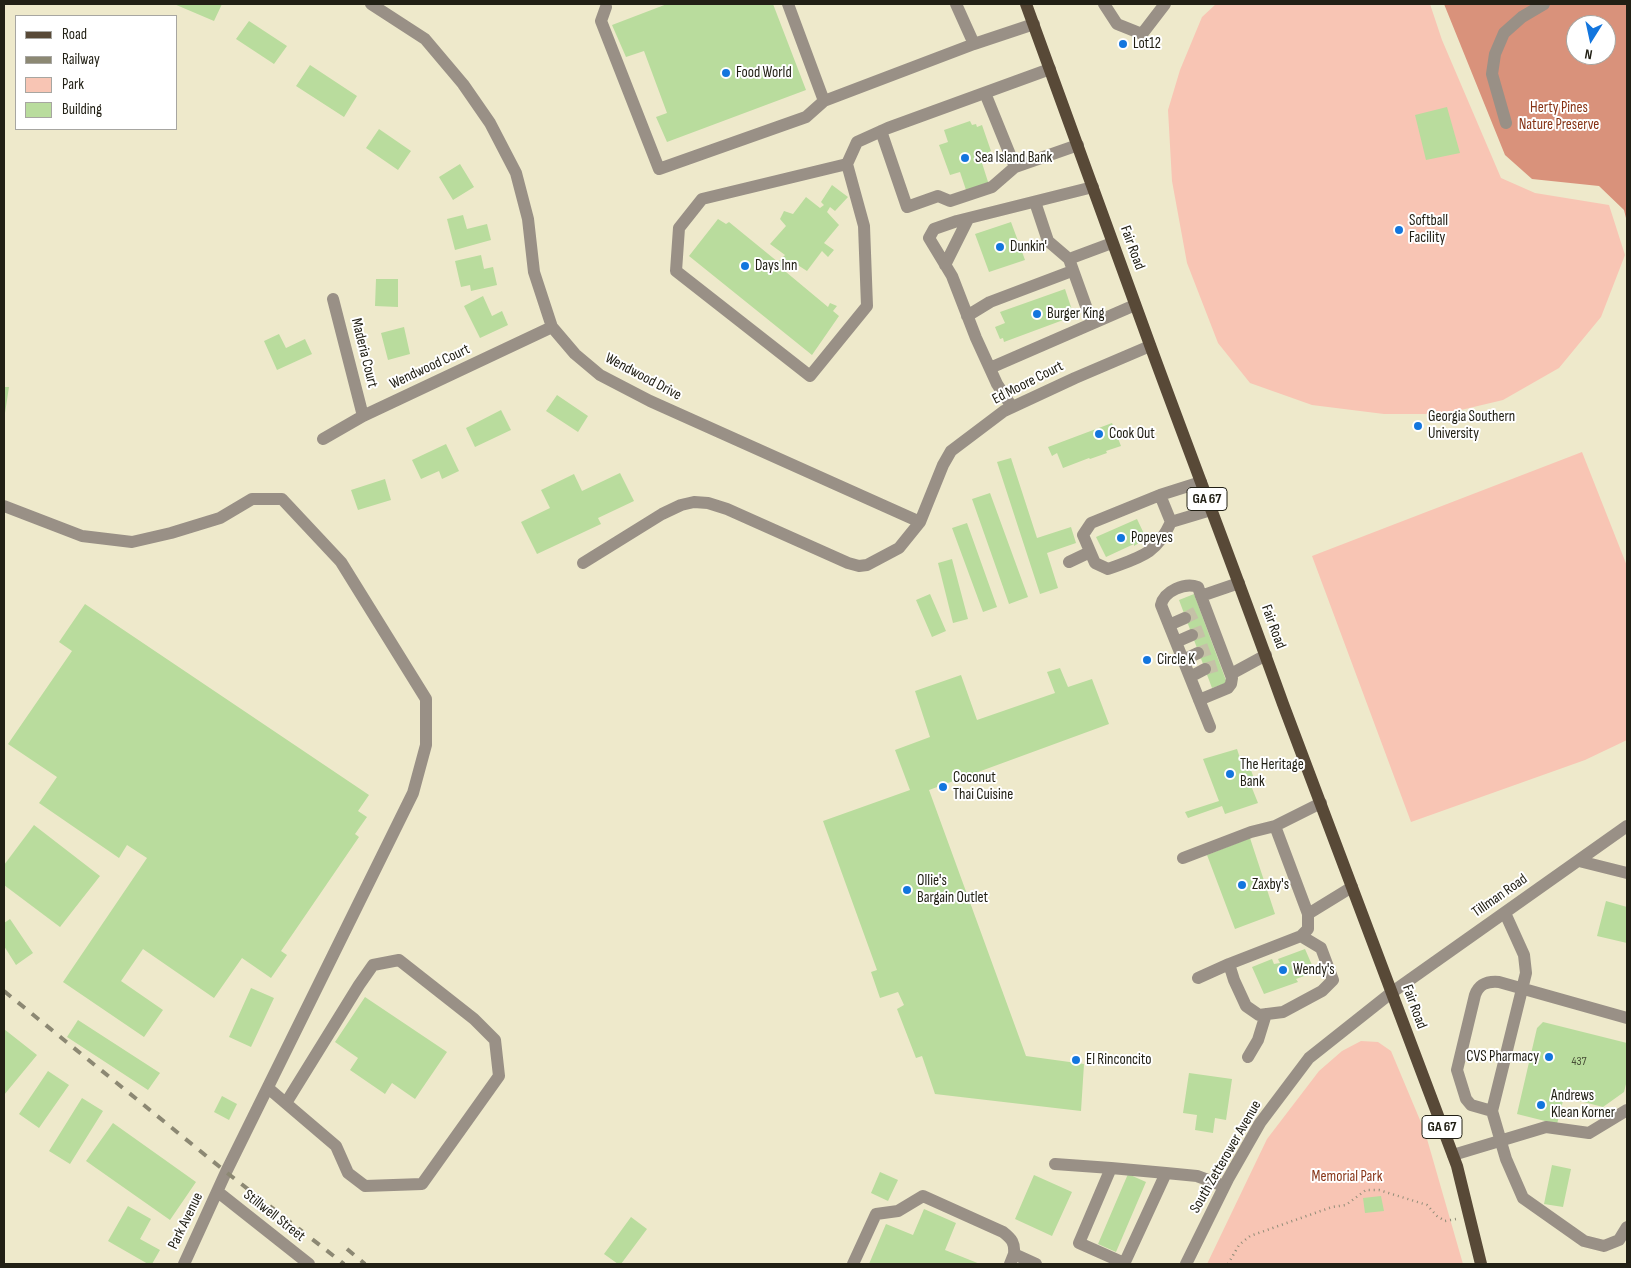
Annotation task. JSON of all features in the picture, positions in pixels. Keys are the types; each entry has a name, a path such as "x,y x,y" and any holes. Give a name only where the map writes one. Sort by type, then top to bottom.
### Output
{"main road":[{"name":"Fair Road","path":"1026,4 1150,346 1452,1155 1481,1264"}],"street":[{"name":"Wendwood Drive","path":"371,4 425,39 463,84 490,123 516,173 528,219 534,272 552,327 575,354 600,375 650,401 920,522"},
{"path":"788,4 824,101"},
{"path":"956,4 974,44"},
{"path":"1104,4 1117,24 1142,34 1161,5"},
{"path":"1506,123 1492,74 1495,54 1504,33 1522,17 1544,4"},
{"path":"608,5 601,21 659,169 806,117 824,101 974,44 1034,24"},
{"path":"847,164 702,199 679,228 676,271 810,376 867,306 864,226 847,164 857,142 1050,69"},
{"path":"985,92 1014,168"},
{"path":"882,131 907,207 938,196 950,202 992,186 1014,168 1078,145"},
{"path":"1012,407 997,384 967,316 952,276 929,238 934,229 1093,187"},
{"path":"1035,202 1048,241 1070,265 1092,323"},
{"path":"945,265 968,219"},
{"path":"967,316 990,302 1070,265 1112,243"},
{"name":"Maderia Court","path":"333,299 363,416"},
{"path":"990,368 1135,304"},
{"name":"Wendwood Court","path":"323,439 363,416 552,327"},
{"name":"Ed Moore Court","path":"583,563 662,514 681,505 694,502 708,503 727,509 848,563 859,566 867,565 899,548 920,522 943,465 951,451 1004,411 1150,346"},
{"path":"1160,495 1171,522 1164,538 1147,555 1108,569 1095,564 1083,535 1091,523 1160,495 1201,482"},
{"name":"Park Avenue","path":"4,506 82,536 132,542 171,533 220,518 252,499 282,499 341,562 426,699 426,744 413,793 226,1172 184,1264"},
{"path":"1171,522 1212,510"},
{"path":"1119,512 1115,520 1094,532 1092,538 1103,560 1109,563 1140,548 1157,545"},
{"path":"1068,562 1090,552"},
{"path":"1202,605 1239,583"},
{"path":"1199,700 1228,688 1232,678 1210,628 1198,587 1186,586 1169,592 1163,598 1161,605 1199,700 1210,727"},
{"path":"1169,625 1185,618"},
{"path":"1176,642 1192,635"},
{"path":"1183,660 1198,653"},
{"path":"1226,667 1266,655"},
{"path":"1190,677 1204,670"},
{"path":"1183,858 1251,832 1275,826 1321,804"},
{"path":"1198,978 1301,936 1308,929 1308,914 1275,826"},
{"name":"Tillman Road","path":"1392,993 1627,826"},
{"path":"1579,861 1627,873"},
{"path":"1308,914 1352,887"},
{"path":"1505,913 1524,955 1526,973 1492,1111 1506,1160 1523,1198 1584,1241 1604,1246 1619,1240 1627,1227"},
{"path":"1229,964 1246,1006 1259,1015 1283,1012 1322,991 1333,980 1321,948 1301,936"},
{"path":"268,1088 336,1146 348,1173 365,1186 422,1184 499,1076 495,1040 474,1019 398,960 373,965 286,1103"},
{"path":"1492,1111 1471,1105 1466,1099 1457,1070 1477,988 1490,981 1627,1018"},
{"name":"South Zetterower Avenue","path":"1186,1264 1224,1186 1260,1123 1309,1058 1392,993"},
{"path":"1248,1057 1258,1040 1266,1014"},
{"path":"1452,1155 1546,1126 1589,1132 1627,1110"},
{"path":"1055,1164 1197,1176 1224,1186"},
{"path":"1111,1168 1079,1243 1124,1264 1166,1173"},
{"name":"Stillwell Street","path":"218,1192 309,1264"},
{"path":"853,1264 876,1214 898,1211 923,1196 1003,1232 1012,1239 1014,1245 1012,1259 1036,1264"}],"path":[{"path":"1228,1264 1239,1245 1250,1236 1332,1207 1346,1205 1366,1190 1379,1190 1427,1205 1437,1216 1445,1221 1469,1216"}],"green space":[{"name":"Softball Facility","path":"1216,4 1430,4 1442,40 1501,178 1535,193 1609,205 1625,255 1601,317 1559,368 1503,400 1444,414 1384,414 1312,405 1250,383 1218,343 1187,263 1172,181 1168,110 1180,70 1202,17"},
{"name":"Herty Pines Nature Preserve","path":"1444,4 1627,4 1627,222 1624,210 1599,186 1532,179 1505,155"},
{"path":"1582,452 1627,566 1627,740 1585,760 1411,822 1312,556"},
{"name":"Memorial Park","path":"1361,1041 1378,1042 1391,1051 1425,1132 1463,1264 1207,1264 1267,1139 1319,1071 1342,1051"}],"building":[{"path":"174,4 222,4 214,21"},
{"name":"Food World","path":"667,4 773,4 806,90 667,142 656,117 667,113 644,51 626,57 612,25"},
{"path":"249,21 287,46 274,64 236,39"},
{"path":"310,65 357,96 344,117 296,86"},
{"path":"1447,107 1460,153 1426,160 1415,115"},
{"name":"Sea Island Bank","path":"970,121 972,125 976,124 977,127 982,125 991,151 985,154 987,162 982,163 989,185 967,193 960,172 950,175 939,145 948,142 944,130"},
{"path":"379,129 411,151 398,170 366,148"},
{"path":"460,164 474,187 453,200 439,177"},
{"name":"Days Inn","path":"832,185 848,197 835,211 830,207 827,212 839,225 824,243 834,250 828,257 822,251 807,271 793,262 786,272 828,307 830,303 837,306 833,311 839,316 812,355 689,256 718,219 726,224 729,222 778,262 785,255 770,244 786,226 780,219 784,211 793,214 806,197 820,208 824,205 821,202"},
{"path":"463,215 467,229 487,224 491,240 455,250 447,219"},
{"path":"1011,222 1025,260 989,272 975,234"},
{"path":"481,255 484,269 493,267 497,285 471,291 470,285 461,287 455,261"},
{"path":"376,279 398,279 398,307 375,306"},
{"name":"Burger King","path":"1065,289 1074,316 1004,342 1003,338 1000,339 995,327 1005,323 1000,312"},
{"path":"483,296 492,316 502,311 508,325 480,338 464,306"},
{"path":"404,327 410,354 388,360 381,333"},
{"path":"279,334 286,348 305,339 312,354 277,370 264,341"},
{"path":"4,387 9,387 5,413 4,412"},
{"path":"557,395 588,416 578,432 546,411"},
{"path":"501,410 511,430 475,447 466,428"},
{"name":"Cook Out","path":"1112,423 1121,446 1106,451 1107,453 1063,468 1057,453 1052,456 1048,447"},
{"path":"446,444 459,471 442,479 439,471 421,479 412,460"},
{"path":"1011,458 1037,538 1071,527 1076,543 1047,553 1058,588 1040,594 997,462"},
{"path":"620,473 634,501 598,518 601,524 537,554 521,522 550,508 541,490 574,474 582,491"},
{"path":"385,479 391,500 358,510 351,490"},
{"path":"990,493 1028,597 1009,604 972,499"},
{"name":"Popeyes","path":"1137,519 1146,538 1134,546 1134,544 1106,557 1096,537"},
{"path":"967,523 997,607 983,612 952,528"},
{"path":"952,559 968,619 953,623 938,563"},
{"path":"930,594 946,631 932,637 916,600"},
{"path":"1194,594 1227,683 1212,688 1179,600"},
{"path":"85,604 369,795 358,811 367,817 355,834 359,837 281,951 287,955 271,978 242,958 214,998 143,949 121,981 163,1010 144,1037 63,982 147,858 127,845 119,858 39,803 57,777 8,744 72,651 59,642"},
{"path":"1060,668 1068,687 1092,679 1109,724 929,790 1026,1056 1084,1064 1081,1111 935,1094 922,1056 916,1058 897,1009 904,1005 898,992 880,998 871,972 877,970 823,821 910,790 895,750 930,737 915,691 961,675 977,720 1055,693 1047,672"},
{"name":"The Heritage Bank","path":"1237,749 1241,761 1247,760 1257,786 1252,788 1258,803 1225,814 1222,806 1188,818 1185,812 1219,801 1203,759"},
{"path":"34,825 100,876 60,927 4,885 4,865"},
{"name":"Zaxby's","path":"1250,838 1275,914 1235,929 1207,855"},
{"path":"1606,901 1627,907 1627,943 1597,936"},
{"path":"10,919 33,953 16,965 4,946 4,923"},
{"name":"Wendy's","path":"1305,949 1315,972 1296,979 1298,982 1264,994 1252,967 1272,959 1274,964 1280,963 1278,959"},
{"path":"251,988 274,998 251,1047 229,1037"},
{"path":"365,997 447,1052 415,1099 392,1083 385,1094 350,1070 358,1058 335,1042"},
{"path":"78,1020 160,1073 148,1090 67,1037"},
{"name":"CVS Pharmacy","path":"1543,1022 1627,1043 1627,1080 1624,1092 1603,1107 1564,1097 1557,1124 1517,1114 1537,1028"},
{"path":"4,1029 37,1055 4,1095"},
{"path":"48,1071 69,1085 39,1128 19,1114"},
{"path":"1189,1073 1232,1079 1226,1120 1215,1118 1213,1133 1195,1130 1197,1115 1183,1113"},
{"path":"222,1096 237,1104 229,1120 214,1112"},
{"path":"82,1098 103,1111 70,1164 49,1151"},
{"path":"113,1123 196,1182 170,1220 86,1161"},
{"path":"1552,1165 1571,1169 1563,1207 1544,1204"},
{"path":"880,1172 898,1180 888,1201 871,1193"},
{"path":"1128,1174 1146,1182 1116,1252 1098,1244"},
{"path":"1034,1175 1072,1192 1052,1236 1015,1219"},
{"path":"1381,1196 1384,1211 1365,1213 1363,1198"},
{"path":"128,1206 151,1219 140,1239 160,1250 152,1264 148,1264 108,1241"},
{"path":"924,1209 956,1223 945,1250 980,1264 869,1264 886,1224 913,1235"},
{"path":"631,1217 647,1229 621,1264 618,1264 604,1254"}],"tunnel":[{"path":"1185,618 1201,610"},
{"path":"1192,635 1208,629"},
{"path":"1198,653 1214,647"},
{"path":"1205,669 1221,664"}],"railway":[{"path":"4,991 226,1172 344,1264"},
{"path":"347,1249 365,1264"}],"place":[{"name":"Lot12","path":"1123,44"},
{"name":"Food World","path":"726,73"},
{"name":"Sea Island Bank","path":"965,158"},
{"name":"Softball Facility","path":"1399,230"},
{"name":"Dunkin'","path":"1000,247"},
{"name":"Days Inn","path":"745,266"},
{"name":"Burger King","path":"1037,314"},
{"name":"Georgia Southern University","path":"1418,426"},
{"name":"Cook Out","path":"1099,434"},
{"name":"Popeyes","path":"1121,538"},
{"name":"Circle K","path":"1147,660"},
{"name":"The Heritage Bank","path":"1230,774"},
{"name":"Coconut Thai Cuisine","path":"943,787"},
{"name":"Zaxby's","path":"1242,885"},
{"name":"Ollie's Bargain Outlet","path":"907,890"},
{"name":"Wendy's","path":"1283,970"},
{"name":"CVS Pharmacy","path":"1549,1057"},
{"name":"El Rinconcito","path":"1076,1060"},
{"name":"Andrews Klean Korner","path":"1541,1105"}]}
